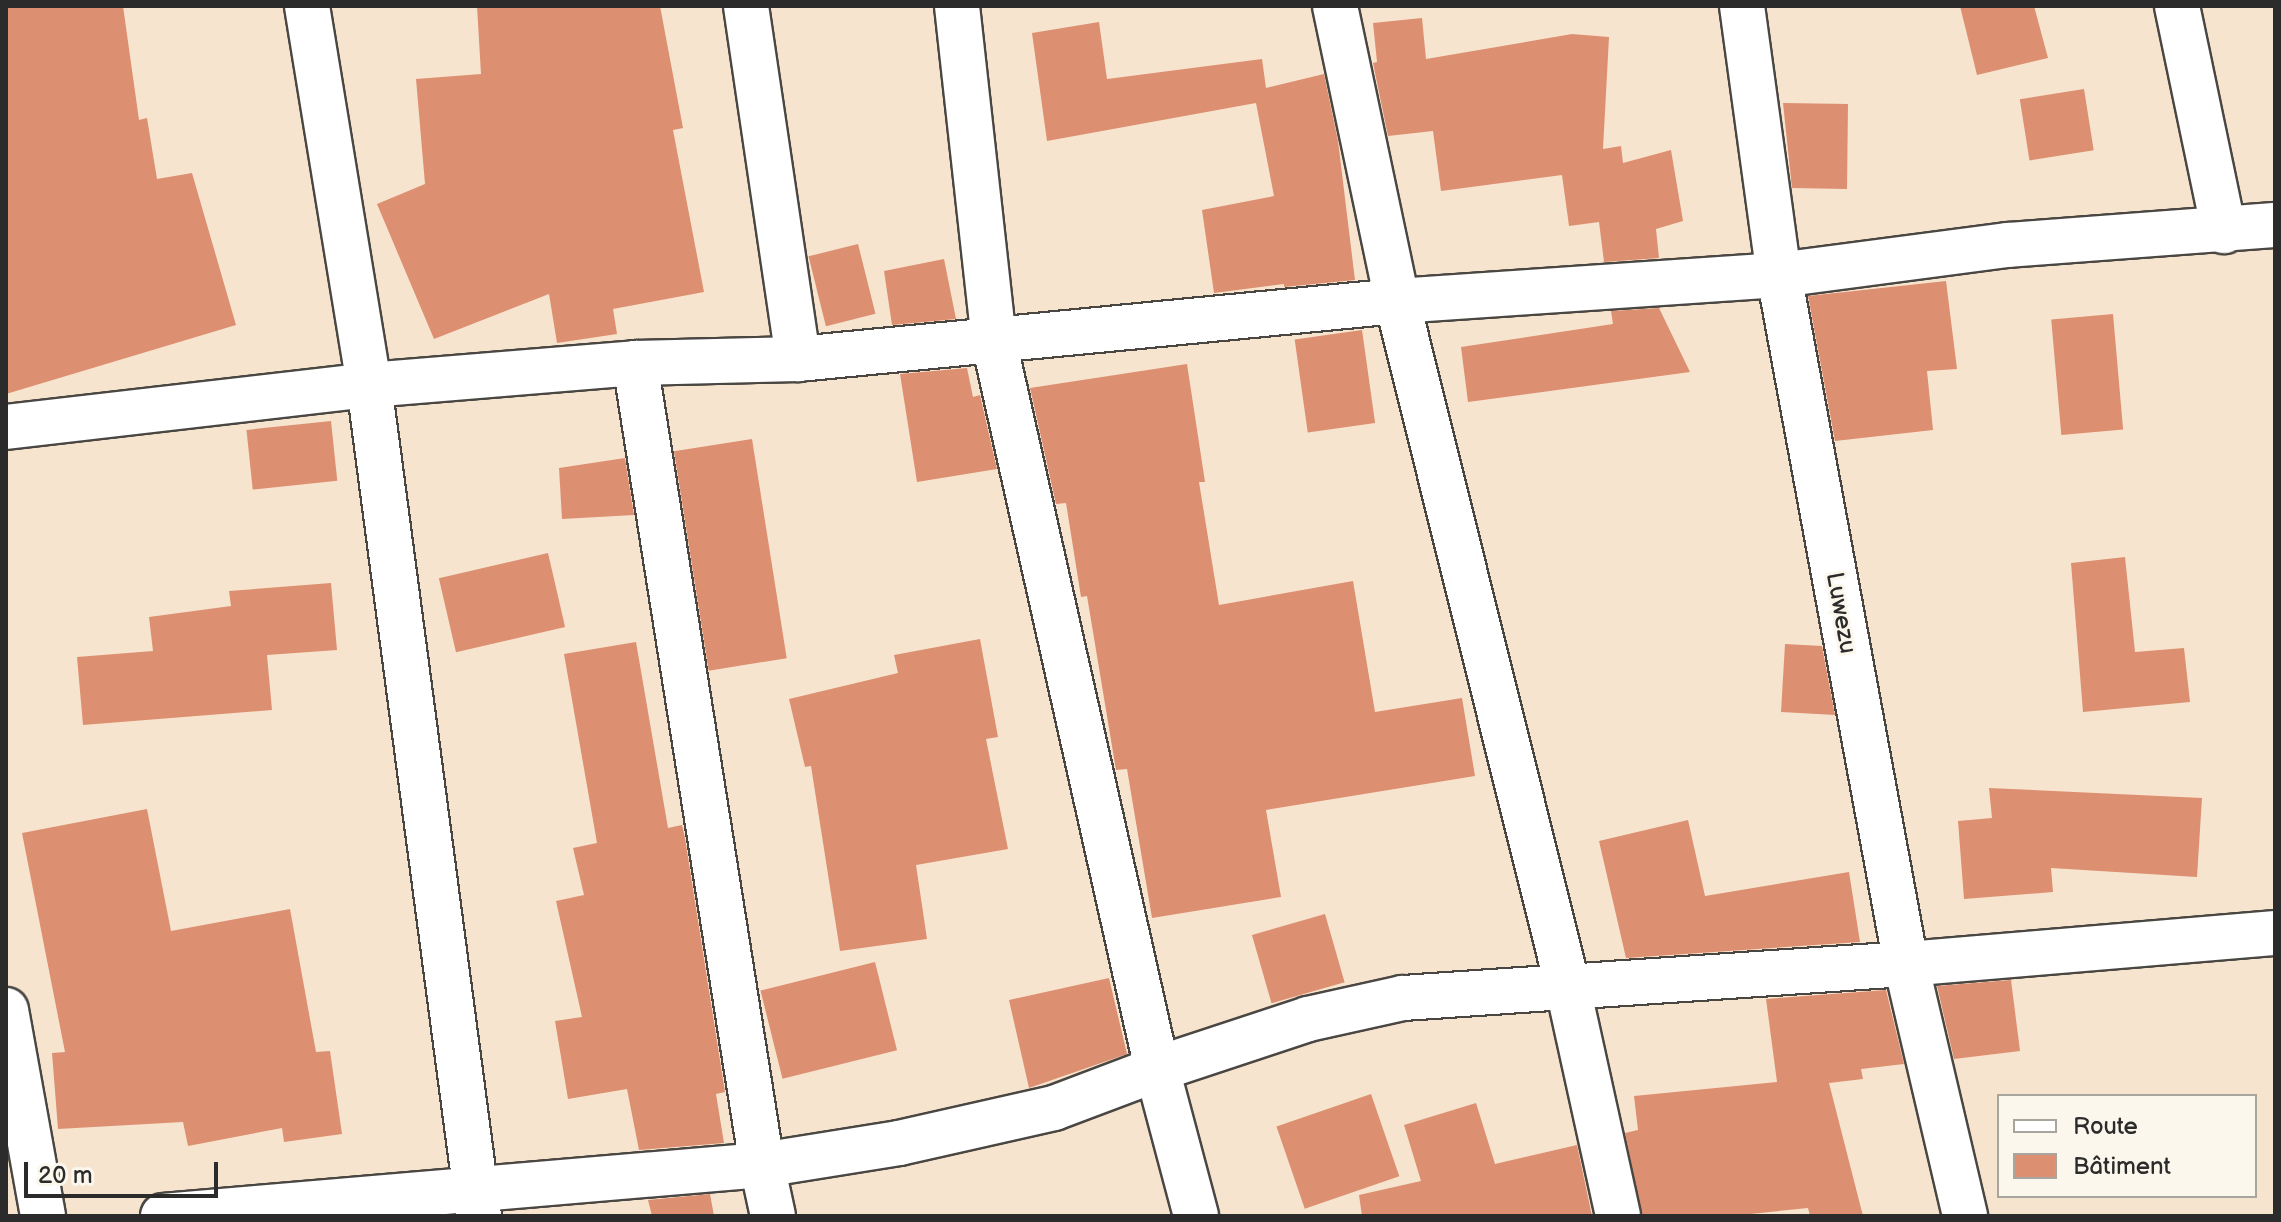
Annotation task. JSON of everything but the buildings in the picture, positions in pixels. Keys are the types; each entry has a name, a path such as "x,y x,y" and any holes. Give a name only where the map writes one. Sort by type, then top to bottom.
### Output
{"street":[{"path":"307,6 369,385 477,1203"},
{"path":"746,6 798,359"},
{"path":"957,6 994,342 1157,1069 1196,1216"},
{"path":"1335,6 1397,301 1568,988 1618,1216"},
{"name":"Luwezu","path":"1742,6 1779,275 1906,964 1965,1216"},
{"path":"2177,6 2224,231"},
{"path":"6,427 369,385 635,363 798,359 1397,301 1779,275 2008,245 2275,225"},
{"path":"635,363 762,1165 773,1216"},
{"path":"163,1216 477,1203 762,1165 899,1143 1012,1119 1069,1103 1157,1069 1308,1019 1403,998 1906,964 2275,933"},
{"path":"6,1010 43,1216"}]}
